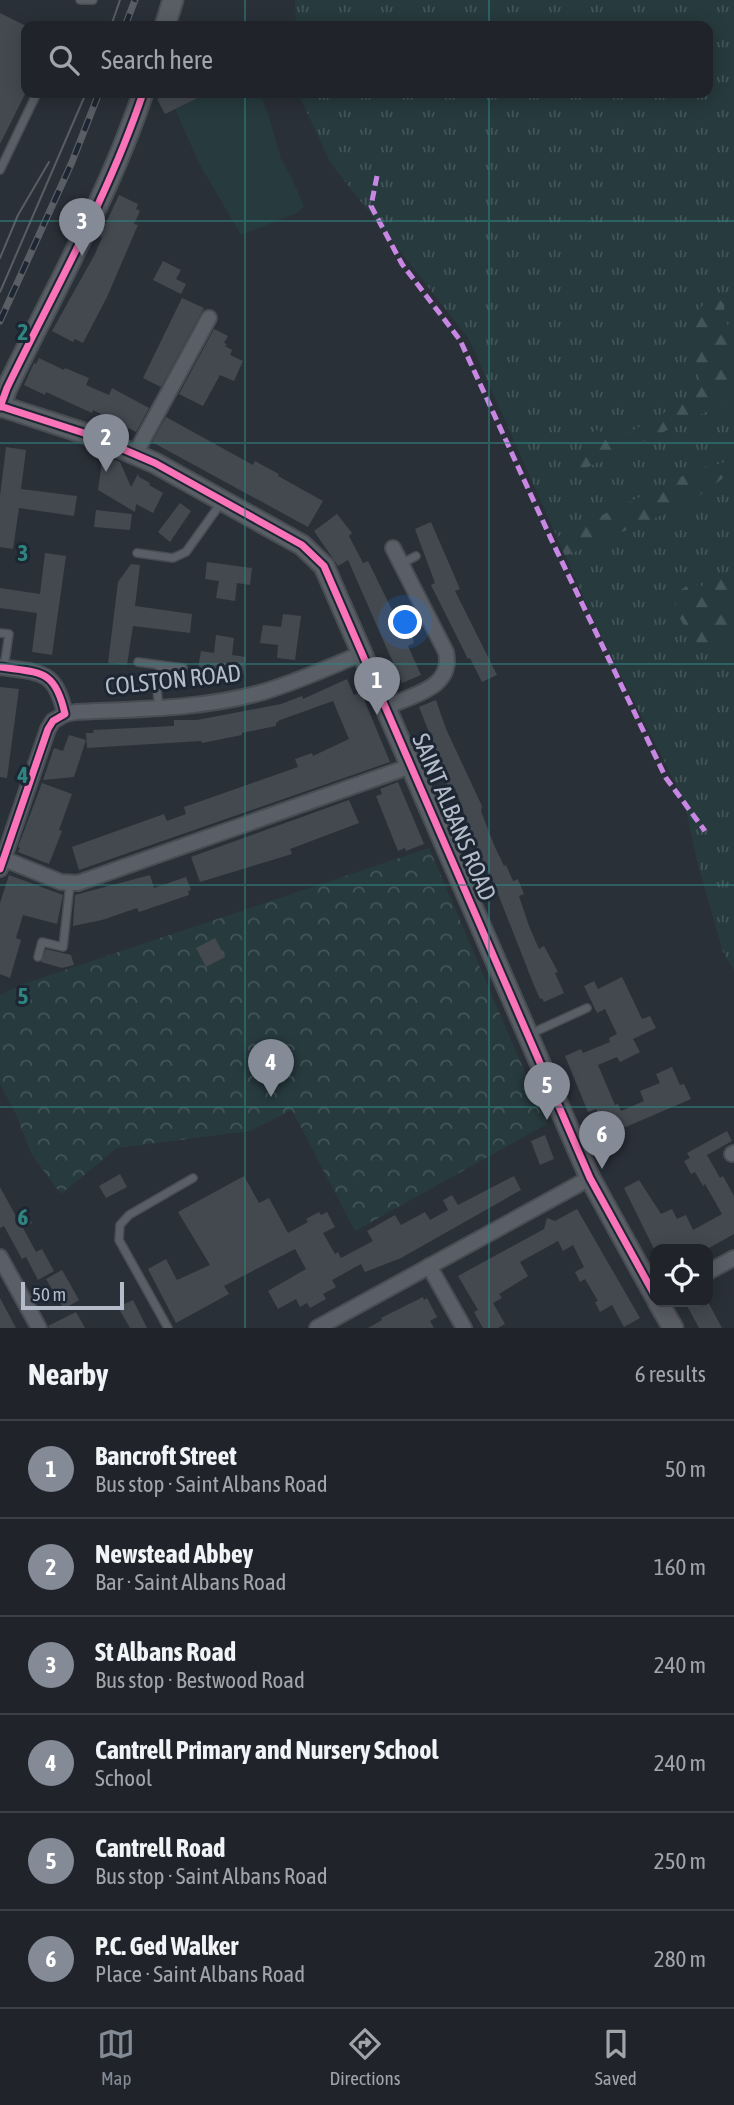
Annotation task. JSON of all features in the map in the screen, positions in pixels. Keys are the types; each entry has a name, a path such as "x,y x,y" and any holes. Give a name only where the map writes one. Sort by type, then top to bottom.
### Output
{"street":[{"path":"167,21 173,0"},
{"path":"0,407 105,189 141,98"},
{"path":"135,454 209,318"},
{"name":"SAINT ALBANS ROAD","path":"0,407 90,435 135,454 223,500 314,554 332,582 590,1178 650,1287"},
{"path":"386,707 436,684 447,670 446,652 393,548"},
{"name":"COLSTON ROAD","path":"65,714 201,704 260,693 300,681 363,653"},
{"path":"2,668 39,673 48,677 56,685 65,714 53,721 48,729 2,864 61,882 70,884 90,879 411,766"},
{"path":"317,1328 590,1178"},
{"path":"0,1257 39,1328"},
{"path":"713,1269 734,1258"},
{"path":"429,1266 464,1328"},
{"path":"661,1307 673,1328"}],"lane":[{"path":"80,0 93,0"},
{"path":"0,170 35,98"},
{"path":"136,553 173,558 186,552 223,500"},
{"path":"401,564 415,556"},
{"path":"0,633 9,634 2,668"},
{"path":"138,662 183,668"},
{"path":"159,707 157,690 160,665"},
{"path":"38,957 42,942 63,947 70,884"},
{"path":"527,1036 587,1008"},
{"path":"168,1328 119,1240 118,1229 129,1214 193,1178"}],"green space":[{"path":"295,0 734,0 734,970 723,952 698,865 684,801 595,623 469,339 330,162 300,98 713,98 713,21 296,21"},
{"path":"198,98 261,98 281,159 304,207 297,213 241,235 199,163 175,109"},
{"path":"715,295 724,304 731,337 734,399 575,473 567,460 582,448 595,429 617,439 698,391 700,376 688,330 692,315"},
{"path":"734,460 734,470 688,504 565,556 557,537 697,469"},
{"path":"720,576 734,582 734,648 699,644 691,637 676,612 675,594 691,583 702,586 708,580"},
{"path":"429,848 547,1124 355,1231 292,1110 250,1131 117,1148 61,1194 32,1155 0,1084 0,995 20,985"}],"building":[{"path":"0,13 21,24 23,98 0,144"},
{"path":"160,98 198,98 165,114 157,99"},
{"path":"119,195 138,204 136,209 140,211 134,224 138,225 107,297 83,343 75,339 73,342 52,331 95,254 102,238 100,236"},
{"path":"163,261 181,270 176,279 186,284 181,294 153,280"},
{"path":"182,298 204,308 161,387 143,378"},
{"path":"214,329 228,336 224,343 232,350 230,355 243,361 234,381 220,375 203,406 179,394"},
{"path":"39,358 89,378 86,385 109,395 112,388 149,408 136,432 93,410 92,413 24,385"},
{"path":"166,417 253,465 255,461 323,501 308,527 152,442"},
{"path":"6,447 26,450 21,489 77,496 74,516 19,508 13,549 0,547 0,496"},
{"path":"103,455 120,462 131,487 138,474 150,483 149,485 163,493 153,513 136,504 135,512 98,490"},
{"path":"180,503 191,511 170,542 158,532"},
{"path":"96,510 132,514 130,530 94,527"},
{"path":"337,514 352,533 349,536 363,563 368,561 398,622 405,619 412,632 414,643 408,646 421,675 402,683 348,560 338,566 314,531"},
{"path":"431,522 460,589 455,591 497,675 482,682 431,585 435,583 415,529"},
{"path":"45,553 66,556 52,655 32,652 37,613 0,608 0,588 40,594"},
{"path":"207,562 252,568 250,585 237,583 235,601 216,598 219,581 205,579"},
{"path":"131,564 140,565 135,606 192,614 190,633 133,626 127,665 108,663 118,582"},
{"path":"283,614 301,616 295,660 277,658 278,645 260,643 263,625 281,627"},
{"path":"216,635 234,638 232,655 246,657 243,675 198,668 201,651 214,653"},
{"path":"347,679 354,695 361,692 390,762 79,870 72,847 164,814 167,821 186,814 184,807 298,767 295,759 312,753 313,756 349,739 333,701 280,720 276,726 202,743 87,748 86,733 94,733 93,730 174,726 174,720 197,720 281,704 302,696 303,699"},
{"path":"0,687 19,689 7,778 0,777"},
{"path":"436,700 446,729 482,806 481,811 494,845 513,881 518,879 524,894 519,896 539,949 544,946 558,972 555,973 564,993 544,1002 533,983 489,871 487,873 480,858 455,788 450,790 443,776 446,775 419,707"},
{"path":"69,735 86,740 74,777 43,780 54,748 63,751"},
{"path":"398,782 424,844 406,851 405,848 398,851 376,796 382,794 380,789"},
{"path":"42,783 72,794 49,864 18,852"},
{"path":"349,800 359,823 290,849 292,854 200,882 191,857"},
{"path":"9,875 63,895 57,924 23,915 16,938 21,940 10,978 0,974 0,903"},
{"path":"150,875 154,888 186,877 191,890 188,891 189,895 139,912 137,908 73,926 75,895"},
{"path":"215,938 225,957 206,967 196,948"},
{"path":"46,949 71,955 74,965 62,968 41,962"},
{"path":"622,977 642,1019 650,1016 656,1028 633,1039 640,1052 620,1062 617,1057 598,1065 615,1105 618,1104 621,1111 644,1101 640,1091 660,1083 656,1074 672,1067 680,1085 684,1084 691,1099 607,1135 596,1109 588,1112 565,1056 581,1049 583,1053 610,1042 609,1038 617,1034 605,1009 597,1013 584,986 594,981 598,989"},
{"path":"727,1131 732,1141 707,1155 734,1196 734,1234 713,1246 652,1244 624,1188 639,1180 661,1214 672,1209 677,1219 686,1215 693,1230 722,1214 705,1184 703,1186 695,1172 691,1174 684,1161 690,1158 687,1153"},
{"path":"545,1135 554,1159 540,1165 531,1141"},
{"path":"120,1174 127,1187 106,1198 99,1186"},
{"path":"244,1176 259,1203 269,1198 288,1233 308,1222 306,1219 319,1212 321,1215 327,1212 335,1227 323,1233 335,1254 338,1252 341,1258 373,1241 367,1231 395,1215 401,1225 425,1212 430,1220 448,1210 443,1200 452,1195 458,1205 514,1176 521,1190 401,1258 365,1272 361,1264 332,1280 336,1287 323,1294 326,1299 310,1308 307,1303 300,1307 296,1299 278,1309 268,1291 306,1269 295,1249 224,1286 229,1294 176,1323 148,1269 166,1259 177,1280 210,1265 178,1212"},
{"path":"0,1187 17,1218 27,1213 32,1223 23,1228 36,1252 42,1249 54,1271 38,1280 26,1257 22,1259 4,1226 0,1228"},
{"path":"577,1209 640,1318 624,1327 612,1305 600,1312 595,1302 598,1301 585,1279 580,1282 575,1272 584,1267 573,1245 563,1251 558,1241 520,1262 528,1276 499,1294 502,1298 493,1303 505,1324 498,1328 483,1328 474,1312 478,1310 458,1276 544,1229 547,1218 555,1221"},
{"path":"62,1270 79,1300 64,1309 46,1279"},
{"path":"423,1297 424,1300 427,1298 437,1317 430,1321 434,1328 368,1328 382,1320 381,1318"},
{"path":"0,1298 16,1328 0,1328"},
{"path":"133,1300 147,1328 130,1328 118,1307"},
{"path":"688,1307 711,1307 722,1328 699,1328"},
{"path":"76,1312 85,1328 49,1328 48,1326"}],"tram line":[{"path":"113,21 120,0"},
{"path":"0,292 84,98"},
{"path":"0,258 18,215 49,162"}],"railway":[{"path":"127,21 135,0"},
{"path":"0,321 72,162 97,98"}],"marked path":[{"path":"377,176 371,206 402,264 460,340 552,541 666,778 705,831"}],"cycle path":[{"path":"0,407 97,206 141,98"},
{"path":"0,406 90,435 155,463 302,545 324,566 590,1178 650,1287"},
{"path":"0,667 36,673 51,681 61,699 65,714 53,721 48,729 0,869"}],"place":[{"name":"St Albans Road","path":"82,256"},
{"name":"Newstead Abbey","path":"106,472"},
{"name":"Bancroft Street","path":"377,715"},
{"name":"Cantrell Primary and Nursery School","path":"271,1097"},
{"name":"Cantrell Road","path":"547,1120"},
{"name":"P.C. Ged Walker","path":"602,1169"}]}
